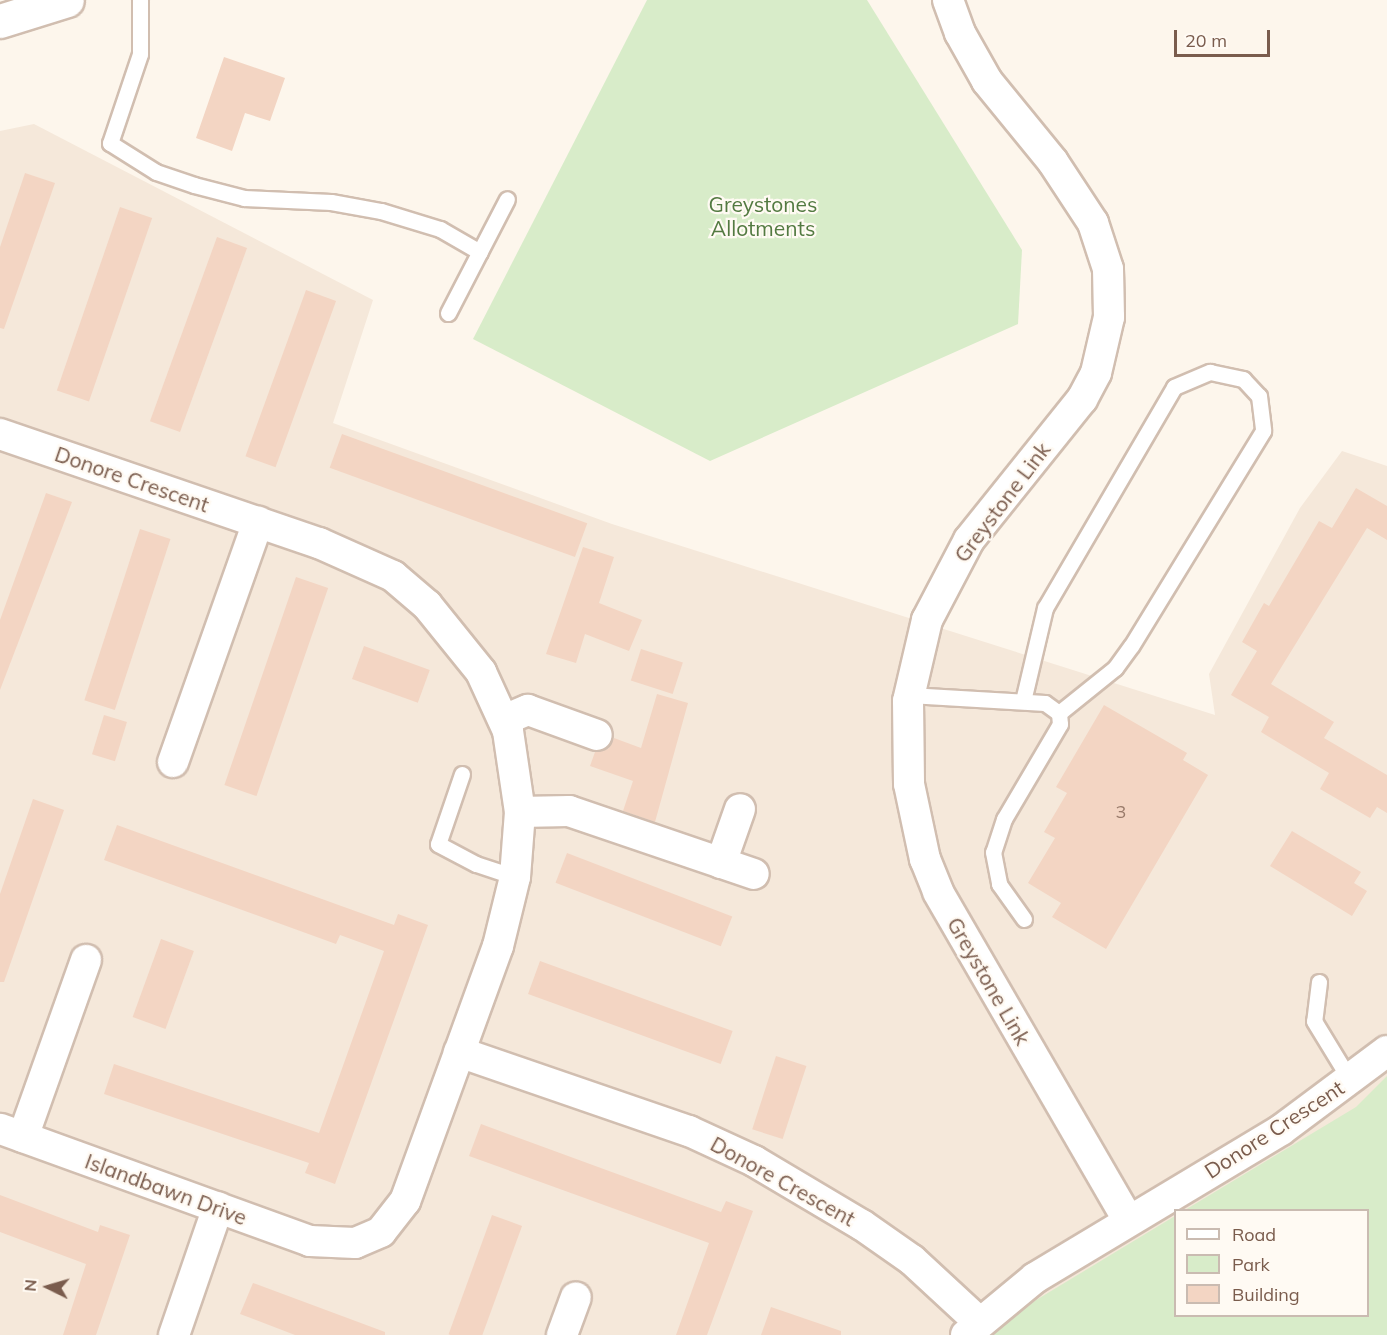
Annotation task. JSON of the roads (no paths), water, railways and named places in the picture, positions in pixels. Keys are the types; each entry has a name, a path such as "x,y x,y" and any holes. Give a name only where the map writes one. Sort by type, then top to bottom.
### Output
{"main road":[{"path":"0,21 67,0"}],"street":[{"name":"Greystone Link","path":"948,0 960,33 987,81 1053,162 1094,223 1108,269 1109,317 1096,373 1082,399 969,540 948,573 927,620 909,695 909,784 925,859 938,892 1128,1220"},
{"name":"Donore Crescent","path":"2,442 258,522 353,556 405,585 473,660 504,720 515,762 520,812 515,877 503,931 459,1052 396,1217 381,1232 356,1243 310,1241"},
{"path":"173,762 258,522"},
{"path":"504,720 528,710 597,735"},
{"path":"721,863 741,809"},
{"path":"520,812 569,812 754,874"},
{"name":"Islandbawn Drive","path":"86,960 11,1133 310,1241"},
{"name":"Donore Crescent","path":"459,1052 689,1131 754,1161 862,1225 904,1254 972,1328 1035,1278 1281,1130 1387,1051"},
{"path":"174,1335 219,1207"},
{"path":"562,1335 576,1297"}],"lane":[{"path":"140,0 140,54 110,143 156,172 194,185 244,198 331,202 381,211 440,229 480,252"},
{"path":"448,314 507,199"},
{"path":"1023,701 1045,608 1174,387 1210,372 1243,379 1258,396 1263,431 1131,646 1115,668 1059,713"},
{"path":"909,695 1045,703 1059,713 1060,724 1004,819 993,852 999,884 1024,919"},
{"path":"462,774 438,844 476,864 515,877"},
{"path":"1319,982 1314,1021 1350,1080"}],"park label":[{"name":"Greystones Allotments","path":"763,216"}]}
